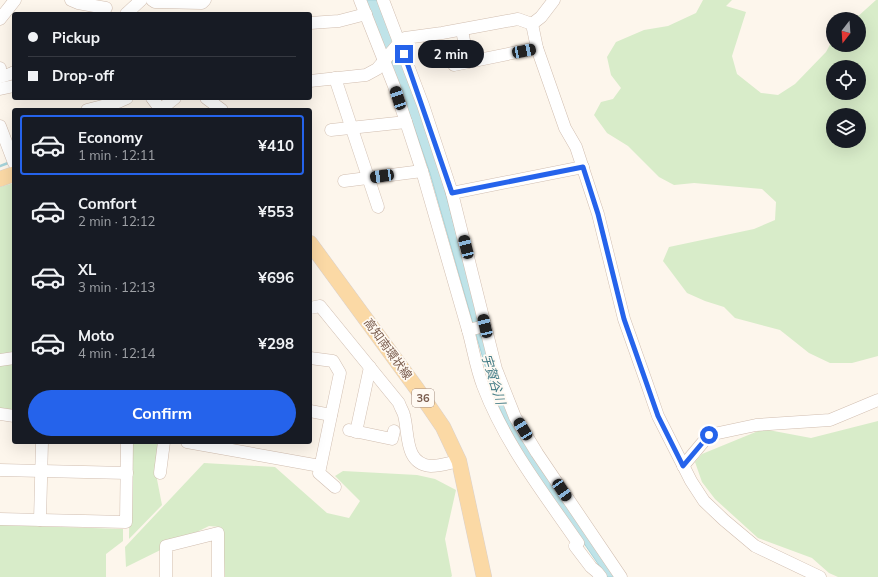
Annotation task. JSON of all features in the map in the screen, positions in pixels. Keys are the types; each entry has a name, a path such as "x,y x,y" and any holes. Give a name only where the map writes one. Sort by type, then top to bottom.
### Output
{"main road":[{"path":"0,179 12,175"},
{"name":"高知南環状線","path":"312,246 425,401 442,427 459,461 484,577"}],"street":[{"path":"0,19 15,0"},
{"path":"128,12 141,0"},
{"path":"152,0 155,2 202,3 205,0"},
{"path":"360,0 385,59 476,328 496,369 515,417 537,453 621,577"},
{"path":"384,0 398,44 452,193 476,328 482,384 499,423 516,453 578,543 575,546 591,567 601,577"},
{"path":"532,24 541,17 554,0"},
{"path":"74,6 89,4 106,8"},
{"path":"312,23 339,21 366,14"},
{"path":"312,81 366,75 376,69 405,38 462,30 518,19 532,24"},
{"path":"532,24 538,48 565,128 576,147 598,214 627,326 658,416 683,466 704,501 755,546 814,575"},
{"path":"462,30 468,62"},
{"path":"454,65 538,48"},
{"path":"0,68 0,77 12,73"},
{"path":"335,78 378,207"},
{"path":"0,89 12,86"},
{"path":"95,108 122,100"},
{"path":"163,108 173,100"},
{"path":"209,100 219,108"},
{"path":"332,130 406,122"},
{"path":"0,126 6,138 12,157"},
{"path":"452,193 583,167"},
{"path":"344,181 422,171"},
{"path":"312,308 320,306 399,403 404,414 409,449 414,457 421,463 429,466 459,461"},
{"path":"0,360 12,358"},
{"path":"312,358 333,361 340,372 319,473 335,487"},
{"path":"370,367 352,431 392,439 394,431"},
{"path":"683,466 709,435 756,425 830,420 878,400"},
{"path":"312,411 331,415"},
{"path":"0,414 12,416"},
{"path":"0,422 12,424"},
{"path":"40,520 42,444"},
{"path":"0,519 126,522 127,444"},
{"path":"160,473 164,444"},
{"path":"198,444 320,466"},
{"path":"0,470 127,473"},
{"path":"166,577 166,546 218,533 218,577"}],"green space":[{"path":"703,0 732,0 726,6 746,12 732,56 737,74 761,93 778,95 795,84 826,52 866,52 866,12 863,12 876,0 878,0 878,356 852,363 830,363 809,353 780,330 735,318 724,307 687,293 663,261 669,247 754,229 775,220 776,202 762,189 694,183 674,185 659,177 628,146 607,133 594,115 601,102 613,99 621,88 611,75 607,57 616,42 644,30 668,26 696,13"},
{"path":"12,184 12,357 0,358 0,187"},
{"path":"12,360 12,412 0,410 0,362"},
{"path":"878,421 878,577 838,577 829,573 812,558 758,538 715,499 702,482 695,462 702,454 763,429 811,438"},
{"path":"130,444 159,444 155,469 162,505 129,539"},
{"path":"204,463 275,467 327,513 349,518 360,501 335,476 343,471 417,475 435,479 456,490 445,539 452,576 225,577 221,527 209,526 126,567 125,547"},
{"path":"0,525 123,529 123,541 106,554 106,577 0,577"}],"water":[{"name":"宇賀谷川","path":"366,0 378,0 421,114 439,169 493,370 614,577 607,577 525,457 497,403 430,173 411,118"}],"waterway":[{"path":"0,166 8,163"}],"route":[{"path":"404,54 452,193 583,167 598,214 624,319 658,416 683,466 709,435"}]}
